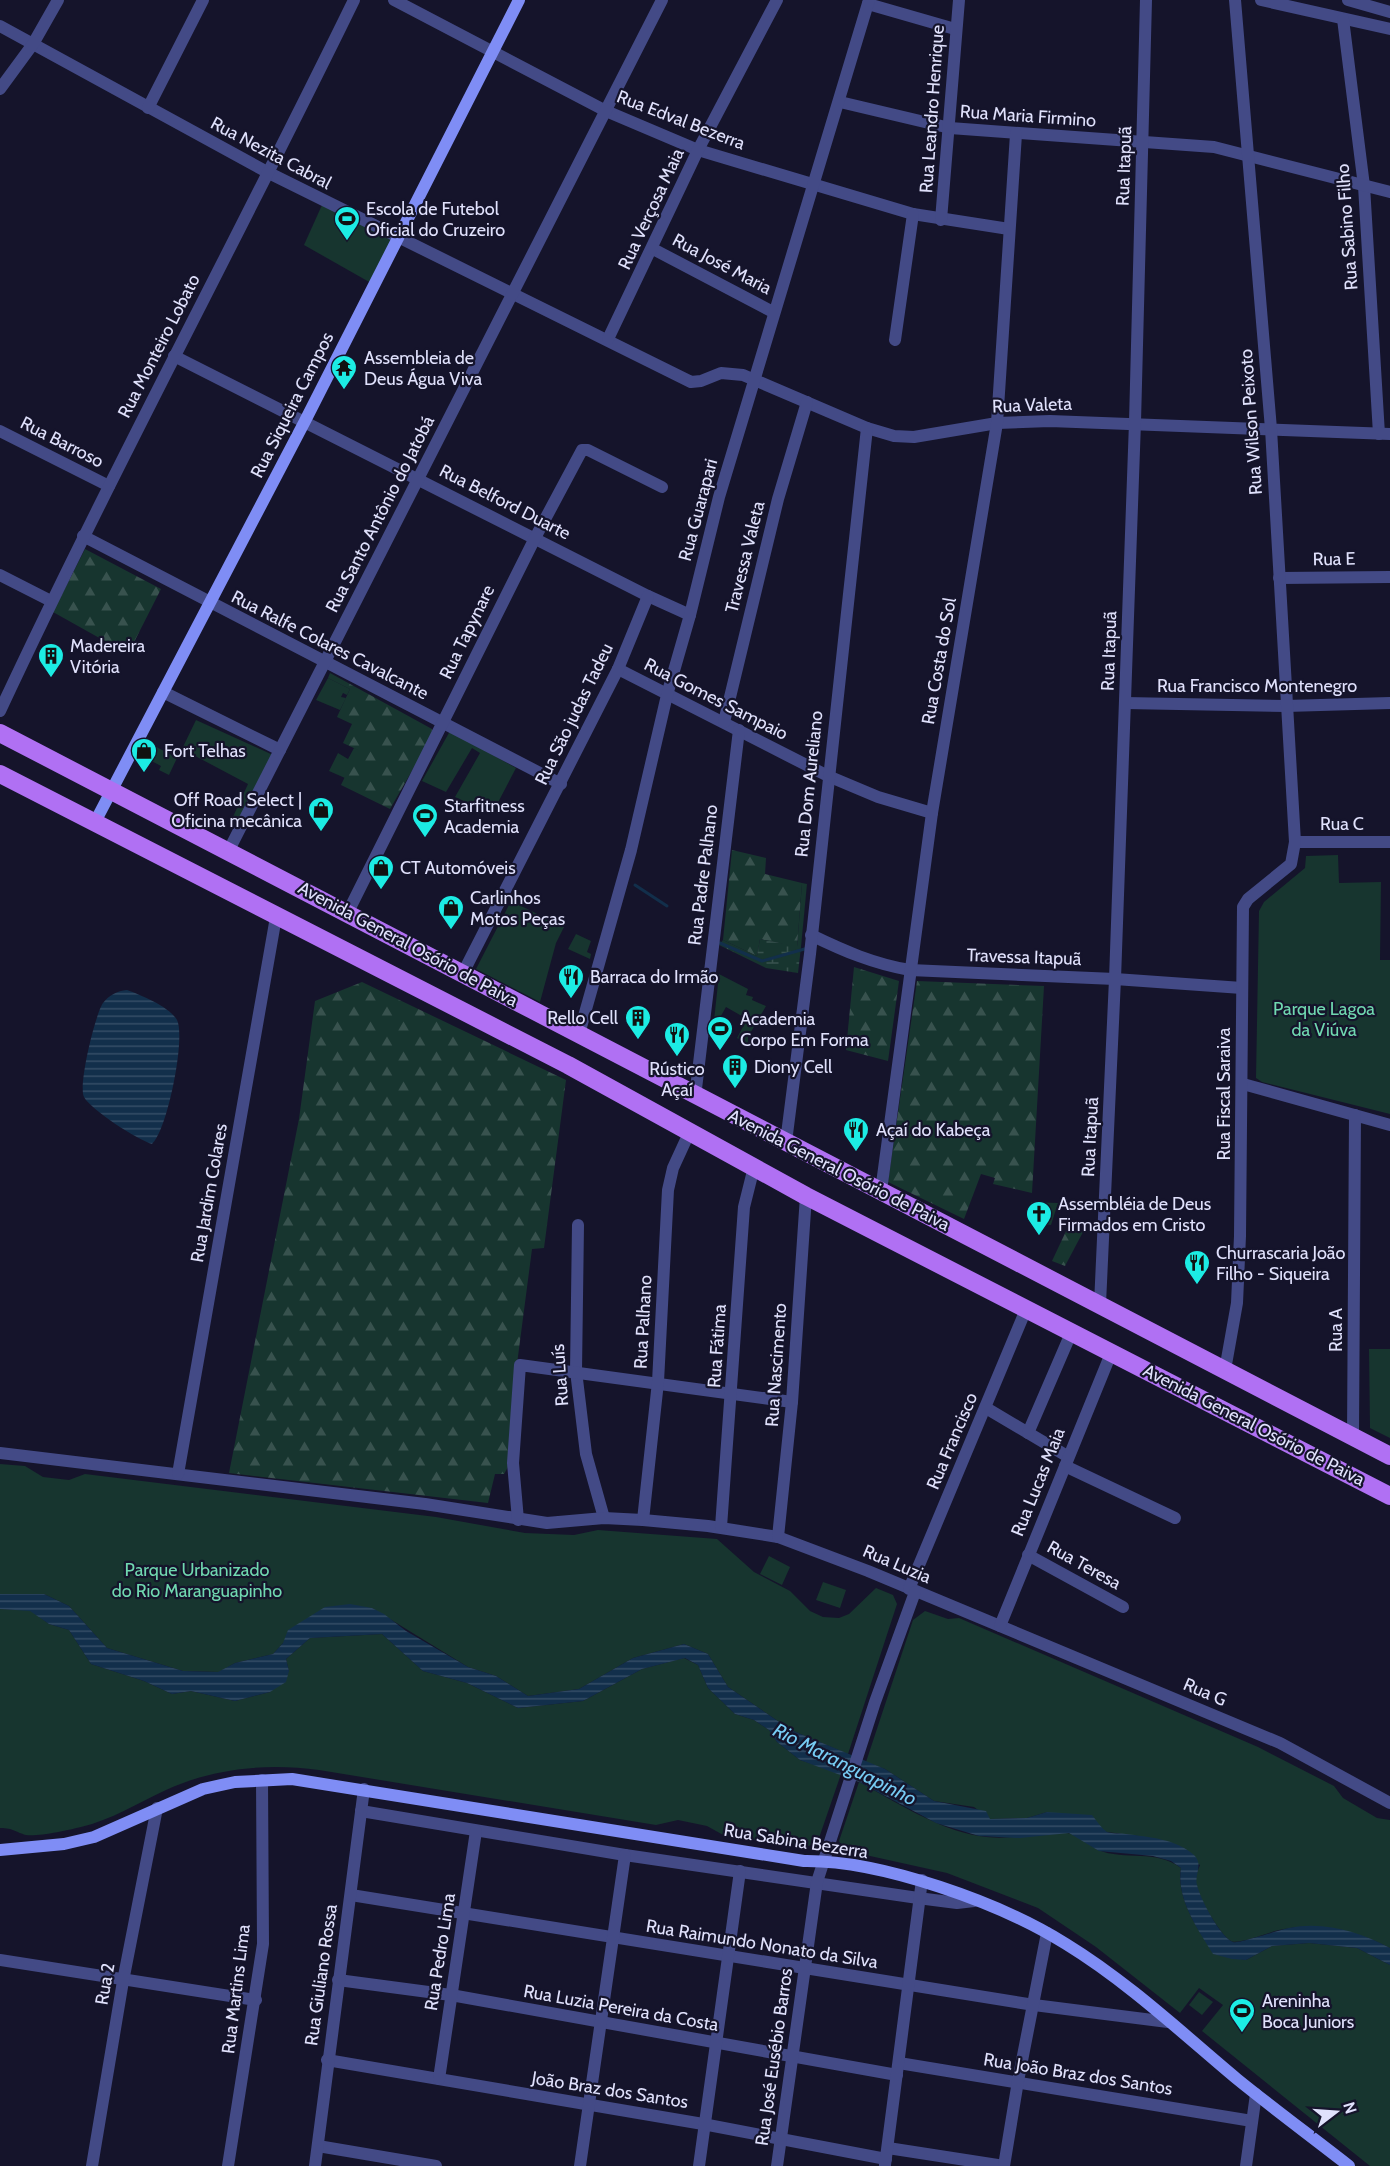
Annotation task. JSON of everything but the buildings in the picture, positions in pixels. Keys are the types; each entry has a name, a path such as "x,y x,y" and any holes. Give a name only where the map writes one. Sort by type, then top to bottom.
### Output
{"main road":[{"name":"Rua Siqueira Campos","path":"94,824 304,421 519,0"},
{"name":"Avenida General Osório de Paiva","path":"0,734 348,912 695,1097 882,1191 1390,1456"},
{"name":"Avenida General Osório de Paiva","path":"0,774 568,1065 806,1196 1027,1307 1390,1496"},
{"name":"Rua Sabina Bezerra","path":"0,1850 64,1844 94,1837 203,1790 262,1780 292,1779 804,1861 823,1861 922,1880 1068,1944 1348,2166"}],"street":[{"path":"0,89 33,44 58,0"},
{"path":"148,108 203,0"},
{"name":"Rua Monteiro Lobato","path":"0,711 83,536 269,173 354,0"},
{"name":"Rua Edval Bezerra","path":"394,0 606,111 698,150 913,214 1009,229"},
{"name":"Rua Santo Antônio do Jatobá","path":"228,852 417,477 662,0"},
{"name":"Rua Verçosa Maia","path":"608,339 653,249 698,150 777,0"},
{"name":"Rua Leandro Henrique","path":"941,220 959,0"},
{"name":"Rua Itapuã","path":"1100,1304 1115,979 1135,422 1146,0"},
{"name":"Rua Wilson Peixoto","path":"1235,0 1271,429 1294,842"},
{"path":"1261,0 1390,30"},
{"path":"1348,0 1390,12"},
{"path":"869,2 955,29"},
{"name":"Rua Guarapari","path":"579,1034 631,850 667,695 690,615 719,498 753,378 869,2"},
{"name":"Rua Sabino Filho","path":"1343,19 1364,186 1384,434"},
{"name":"Rua Nezita Cabral","path":"0,26 269,173 396,238 608,339 691,382"},
{"name":"Rua Maria Firmino","path":"840,102 950,128 1192,144 1249,155 1390,192"},
{"name":"Rua Costa do Sol","path":"882,1191 932,813 997,423 1016,134"},
{"path":"895,340 913,214"},
{"name":"Rua José Maria","path":"653,249 773,312"},
{"name":"Rua Belford Duarte","path":"174,356 417,477 648,596 690,615"},
{"name":"Rua Valeta","path":"691,382 701,381 721,373 753,378 867,428 894,436 914,437 997,423 1135,422 1384,434"},
{"name":"Travessa Valeta","path":"724,722 778,499 807,402"},
{"name":"Rua Dom Aureliano","path":"786,1142 812,935 867,428"},
{"name":"Rua Barroso","path":"0,431 109,486"},
{"name":"Rua Tapynare","path":"348,912 535,538 584,449 662,487"},
{"name":"Rua Ralfe Colares Cavalcante","path":"83,536 561,784"},
{"path":"0,575 51,601"},
{"name":"Rua E","path":"1279,578 1390,577"},
{"name":"Rua São judas Tadeu","path":"463,973 618,669 648,596"},
{"name":"Rua Gomes Sampaio","path":"618,669 828,776 878,797 932,813"},
{"path":"163,692 280,750"},
{"name":"Rua Francisco Montenegro","path":"1125,703 1286,706 1390,703"},
{"name":"Rua Padre Palhano","path":"695,1097 739,730"},
{"name":"Rua C","path":"1294,842 1390,842"},
{"name":"Rua Fiscal Saraiva","path":"1226,1370 1237,1303 1243,1084 1244,902 1291,864 1294,842"},
{"name":"Rua Jardim Colares","path":"178,1474 276,917"},
{"name":"Travessa Itapuã","path":"812,935 858,957 882,965 910,970 1115,979 1242,988"},
{"path":"1243,1084 1390,1125"},
{"name":"Rua A","path":"1353,1436 1355,1116"},
{"name":"Rua Palhano","path":"643,1520 658,1382 668,1190 673,1168 690,1131"},
{"name":"Rua Fátima","path":"720,1527 732,1393 744,1207 754,1167"},
{"name":"Rua Nascimento","path":"778,1537 792,1402 806,1196"},
{"name":"Rua Luís","path":"578,1225 576,1371 586,1454 604,1518"},
{"name":"Rua Francisco","path":"823,1861 912,1590 1027,1307"},
{"path":"1029,1433 1072,1331"},
{"name":"Rua Lucas Maia","path":"1000,1626 1112,1352"},
{"path":"518,1520 513,1463 520,1365 792,1402"},
{"path":"986,1408 1029,1433 1066,1461 1175,1518"},
{"path":"0,1453 425,1503 518,1520 547,1523 604,1518 643,1520 720,1527 778,1537"},
{"name":"Rua Luzia","path":"778,1537 1000,1626"},
{"name":"Rua Teresa","path":"1028,1554 1124,1607"},
{"name":"Rua G","path":"1000,1626 1280,1743 1341,1774 1390,1803"},
{"name":"Rua Martins Lima","path":"228,2166 256,2000 263,1944 262,1780"},
{"name":"Rua Giuliano Rossa","path":"315,2166 364,1790"},
{"name":"Rua 2","path":"92,2166 123,1981 157,1808"},
{"path":"361,1811 625,1855 918,1898 957,1903 974,1901"},
{"name":"Rua Pedro Lima","path":"439,2079 476,1830"},
{"path":"580,2166 599,2022 614,1939 625,1855"},
{"name":"Rua José Eusébio Barros","path":"777,2166 817,1882 823,1861"},
{"path":"699,2166 740,1871"},
{"path":"887,2158 922,1880"},
{"name":"Rua Raimundo Nonato da Silva","path":"351,1895 614,1939 805,1967 908,1986 1168,2022"},
{"path":"1004,2166 1047,1933"},
{"path":"0,1960 256,2000"},
{"name":"Rua Luzia Pereira da Costa","path":"338,1980 451,1995 716,2044 898,2069"},
{"name":"João Braz dos Santos","path":"327,2060 587,2106 704,2124 887,2158 1004,2166"},
{"name":"Rua João Braz dos Santos","path":"898,2069 1018,2081 1252,2121"},
{"path":"1246,2166 1256,2094"},
{"path":"318,2146 436,2166"}],"green space":[{"name":"Escola de Futebol Oficial do Cruzeiro","path":"322,205 391,239 371,283 304,245"},
{"path":"85,549 161,589 128,654 53,612"},
{"path":"330,673 432,729 432,736 390,809 341,785 358,750 343,743 352,724 337,717 350,689 328,678"},
{"path":"328,678 350,689 347,695 343,693 341,697 346,698 340,710 316,700"},
{"path":"196,720 273,755 238,822 232,819 248,784 182,749"},
{"path":"450,731 516,768 492,814 455,797 480,753 472,748 446,792 422,781"},
{"path":"149,743 177,758 169,775 159,770 161,766 142,756"},
{"path":"354,748 359,750 345,778 329,771 338,753 348,759"},
{"path":"732,850 766,858 765,874 802,883 797,947 760,939 757,956 723,940"},
{"name":"Parque Lagoa da Viúva","path":"1338,855 1339,883 1381,882 1380,960 1390,960 1390,1114 1262,1082 1256,1078 1259,911 1264,902 1305,868 1306,856"},
{"path":"802,883 807,884 801,947 797,947"},
{"path":"511,901 564,927 556,943 540,1002 476,969"},
{"path":"576,934 591,941 587,952 591,954 590,959 568,949"},
{"path":"760,939 801,947 798,973 766,968 719,945 723,940 757,956"},
{"path":"854,967 899,981 888,1061 846,1050"},
{"path":"719,974 748,989 746,995 766,1006 748,1037 748,1045 737,1038 747,1019 726,1007 713,1030"},
{"path":"917,981 1044,986 1032,1193 993,1184 995,1178 981,1174 964,1219 888,1182"},
{"path":"362,982 566,1080 544,1248 532,1249 517,1364 512,1460 504,1474 495,1474 488,1503 229,1473 299,1119 315,1001"},
{"path":"1031,1202 1058,1203 1051,1225 1030,1223"},
{"path":"1068,1227 1083,1232 1065,1266 1052,1261"},
{"path":"1369,1349 1390,1349 1390,1438 1370,1428"},
{"name":"Parque Urbanizado do Rio Maranguapinho","path":"0,1464 25,1466 43,1477 69,1480 85,1474 436,1517 525,1533 574,1535 598,1530 717,1539 754,1572 790,1591 810,1611 823,1617 839,1618 849,1614 876,1588 893,1595 897,1604 848,1754 791,1730 728,1687 708,1654 684,1644 633,1658 579,1689 528,1696 496,1676 468,1667 372,1608 283,1643 273,1654 235,1663 219,1672 183,1671 107,1648 69,1606 44,1594 0,1594"},
{"path":"769,1556 790,1567 782,1585 760,1574"},
{"path":"823,1582 846,1590 840,1608 816,1600"},
{"name":"Parque Urbanizado do Rio Maranguapinho","path":"0,1609 30,1610 49,1624 69,1630 91,1664 144,1681 172,1694 191,1691 235,1701 270,1692 289,1671 286,1659 310,1638 382,1634 423,1671 467,1683 518,1708 583,1701 642,1669 684,1658 698,1665 708,1688 735,1714 754,1720 769,1730 777,1742 800,1760 841,1774 819,1838 815,1844 808,1846 725,1836 707,1826 678,1820 656,1825 319,1770 280,1767 241,1769 203,1777 166,1790 114,1816 92,1824 53,1833 26,1835 11,1829 0,1828"},
{"path":"925,1611 948,1619 959,1618 1258,1747 1334,1786 1343,1798 1377,1818 1390,1820 1390,1948 1350,1932 1308,1926 1231,1941 1215,1923 1197,1889 1196,1881 1200,1865 1138,1836 1107,1832 1047,1812 1027,1818 990,1819 974,1807 934,1801 885,1769 866,1762 913,1620"},
{"path":"859,1782 917,1814 963,1832 1001,1838 1066,1833 1108,1853 1151,1857 1171,1862 1181,1868 1180,1880 1185,1902 1195,1924 1214,1954 1246,1960 1272,1946 1309,1943 1357,1948 1390,1965 1390,2166 1370,2166 1202,2031 1223,2005 1199,1988 1180,2013 1096,1947 1038,1908 947,1873 843,1850 839,1841"},
{"path":"1199,1992 1213,2002 1202,2015 1189,2005"}],"water":[{"path":"127,990 162,1006 177,1020 179,1030 174,1084 164,1122 152,1144 115,1124 88,1103 84,1097 83,1079 88,1050 100,1010 103,1003 111,996"},
{"name":"Rio Maranguapinho","path":"0,1594 44,1594 69,1606 107,1648 183,1671 218,1672 235,1663 273,1654 283,1643 288,1630 325,1607 350,1604 372,1608 384,1614 406,1631 468,1667 496,1676 528,1696 579,1689 633,1658 684,1644 708,1654 728,1687 791,1730 885,1769 934,1801 986,1811 990,1819 1027,1818 1047,1812 1092,1815 1107,1832 1153,1838 1179,1845 1197,1859 1199,1866 1196,1881 1202,1899 1222,1933 1233,1942 1289,1928 1329,1927 1366,1937 1390,1948 1390,1965 1357,1948 1309,1943 1272,1946 1246,1960 1213,1954 1189,1913 1180,1880 1181,1868 1171,1861 1153,1856 1099,1851 1069,1833 1020,1838 979,1836 936,1823 859,1782 800,1760 777,1742 769,1730 754,1720 735,1714 708,1688 698,1665 685,1658 642,1669 583,1701 518,1708 467,1683 423,1671 382,1634 310,1638 286,1659 289,1671 286,1682 270,1692 235,1701 191,1691 172,1694 144,1681 91,1664 69,1630 49,1624 30,1611 0,1609"}],"waterway":[{"path":"635,885 667,906"},
{"path":"720,943 762,961 808,948"}],"place":[{"name":"Escola de Futebol Oficial do Cruzeiro","path":"347,242"},
{"name":"Assembleia de Deus Água Viva","path":"344,391"},
{"name":"Madereira Vitória","path":"51,679"},
{"name":"Fort Telhas","path":"144,774"},
{"name":"Off Road Select | Oficina mecânica","path":"321,833"},
{"name":"Starfitness Academia","path":"425,839"},
{"name":"CT Automóveis","path":"381,891"},
{"name":"Carlinhos Motos Peças","path":"451,931"},
{"name":"Barraca do Irmão","path":"571,1000"},
{"name":"Rello Cell","path":"638,1041"},
{"name":"Academia Corpo Em Forma","path":"720,1052"},
{"name":"Rústico Açaí","path":"677,1058"},
{"name":"Diony Cell","path":"735,1090"},
{"name":"Açaí do Kabeça","path":"856,1153"},
{"name":"Assembléia de Deus Firmados em Cristo","path":"1039,1237"},
{"name":"Churrascaria João Filho - Siqueira","path":"1197,1286"},
{"name":"Areninha Boca Juniors","path":"1242,2034"}]}
